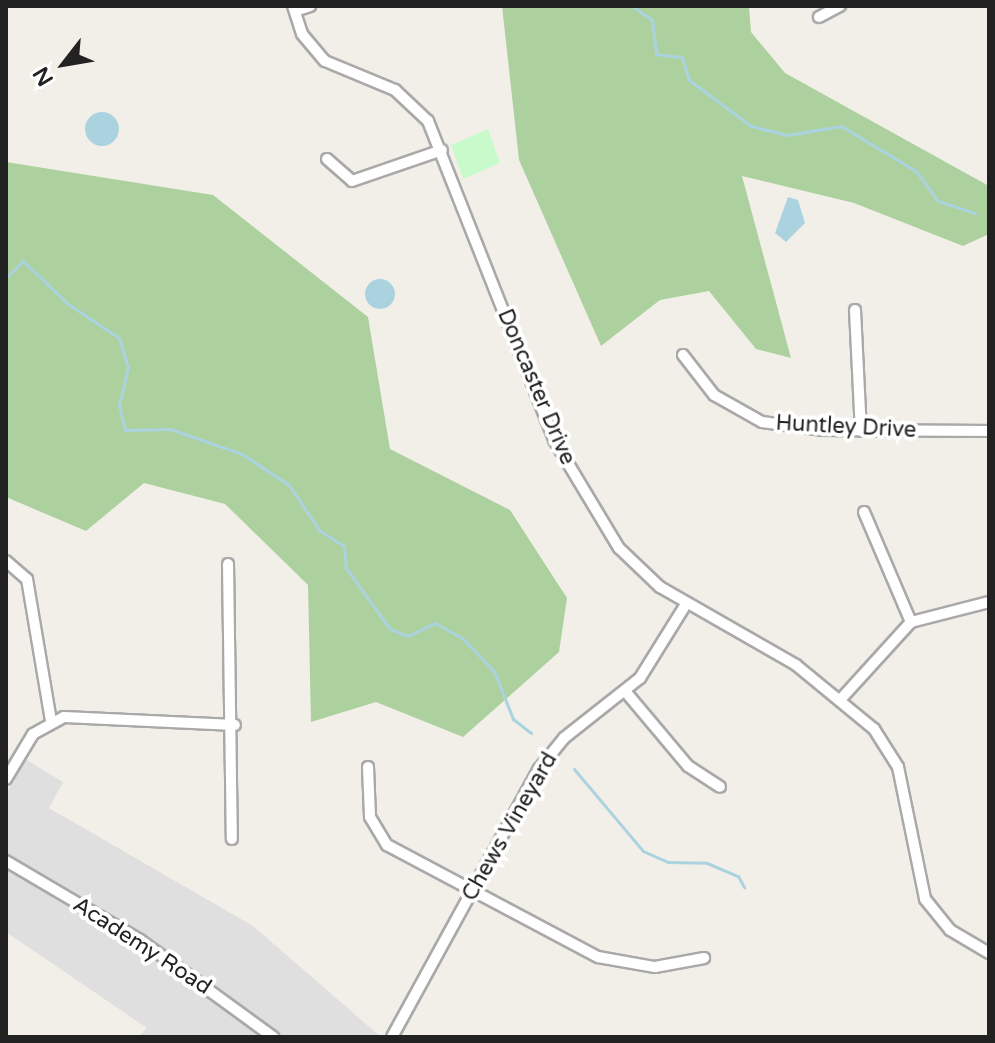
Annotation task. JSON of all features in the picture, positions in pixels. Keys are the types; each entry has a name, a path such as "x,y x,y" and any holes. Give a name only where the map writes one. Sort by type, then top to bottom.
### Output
{"street":[{"path":"294,9 310,6"},
{"path":"819,17 840,6"},
{"name":"Doncaster Drive","path":"294,9 302,34 325,61 407,97 442,150 566,461 619,548 686,604 774,651 874,729 898,767 925,899 950,930 989,953"},
{"path":"327,159 352,181 442,150"},
{"path":"855,310 861,431"},
{"name":"Huntley Drive","path":"683,355 714,395 746,416 861,431 989,431"},
{"path":"864,512 911,622"},
{"path":"6,561 27,579 51,721"},
{"path":"228,564 235,725 232,839"},
{"path":"840,700 911,622 989,602"},
{"name":"Chews Vineyard","path":"392,1037 551,753 625,691 686,604"},
{"path":"625,691 688,766 720,787"},
{"path":"6,779 33,734 51,721 143,716 177,726 235,725"},
{"path":"368,767 379,837 472,891 618,963 655,967 704,958"},
{"name":"Academy Road","path":"6,861 140,940 273,1037"}],"shaded area":[{"path":"25,759 63,782 49,808 253,926 381,1037 138,1037 147,1028 6,932 6,794"}],"green space":[{"path":"502,6 749,6 751,32 785,73 989,186 989,234 963,246 854,203 742,176 791,358 756,349 709,291 660,300 601,346 519,160"},
{"path":"488,129 500,163 463,179 451,145"},
{"path":"6,162 213,195 368,317 390,449 510,510 567,598 559,652 463,737 376,702 311,722 308,585 225,504 144,483 86,531 6,497"}],"water":[{"path":"102,112 114,117 119,129 114,141 102,146 90,141 85,129 90,117"},
{"path":"788,197 798,200 805,223 786,242 775,233"},
{"path":"380,279 386,280 394,288 394,300 386,308 380,309 374,308 366,300 365,294 366,288 374,280"}],"waterway":[{"path":"632,6 652,20 656,54 682,57 689,80 751,126 788,135 841,126 916,171 938,201 975,213"},
{"path":"6,278 23,261 68,304 119,338 128,367 119,405 125,430 170,429 242,454 289,485 319,530 344,546 346,568 390,629 408,636 435,623 462,638 494,671 513,719 531,733"},
{"path":"574,769 643,851 668,862 707,863 738,876 744,887"}]}
